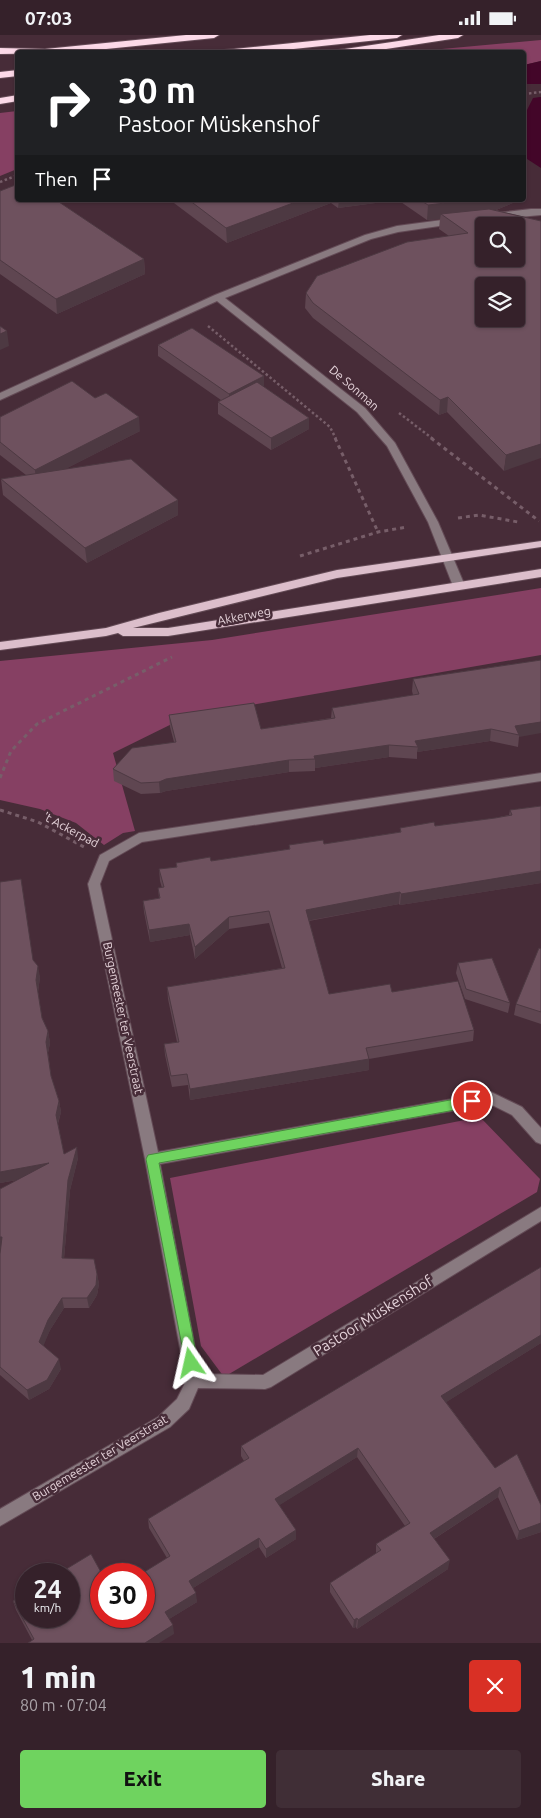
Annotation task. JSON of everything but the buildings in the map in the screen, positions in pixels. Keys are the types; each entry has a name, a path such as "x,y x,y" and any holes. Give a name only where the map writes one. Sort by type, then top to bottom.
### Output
{"highway":[{"path":"61,50 214,35"},
{"path":"253,50 397,35"},
{"path":"358,50 458,35"},
{"path":"0,51 15,51"},
{"path":"0,56 15,54"},
{"path":"0,75 15,73"},
{"path":"0,101 15,98"}],"main road":[{"name":"Akkerweg","path":"106,632 159,617 337,574 541,544"},
{"name":"Akkerweg","path":"0,646 106,632 168,632 541,573"}],"street":[{"path":"491,217 531,212 541,213"},
{"path":"0,397 218,297 368,237 397,229 464,221"},
{"name":"De Sonman","path":"218,297 361,409 392,445 433,522 459,586"},
{"path":"104,858 139,838 541,777"},
{"name":"Burgemeester ter Veerstraat","path":"0,1519 164,1422 183,1404 194,1381 152,1159 94,883 104,858"},
{"path":"152,1159 491,1098 517,1111 541,1138"},
{"name":"Pastoor Müskenshof","path":"194,1381 266,1382 541,1213"}],"path":[{"path":"526,94 541,92"},
{"path":"0,182 15,176"},
{"path":"204,322 330,427 378,532"},
{"path":"0,778 11,751 37,724 178,654"},
{"name":"'t Ackerpad","path":"0,810 38,822 104,858"}],"shaded area":[{"path":"541,40 541,61 526,65 526,50 431,50"},
{"path":"541,61 541,84 526,84 526,65"},
{"path":"541,97 541,168 526,158 526,112 533,98"},
{"path":"15,111 15,170 0,176 0,113"},
{"path":"541,588 541,655 188,716 113,753 135,831 123,833 104,845 76,823 40,809 0,800 0,661 212,640"},
{"path":"480,1117 540,1179 537,1192 224,1377 201,1346 170,1178"}],"route":[{"path":"191,1363 152,1159 472,1101"}]}
